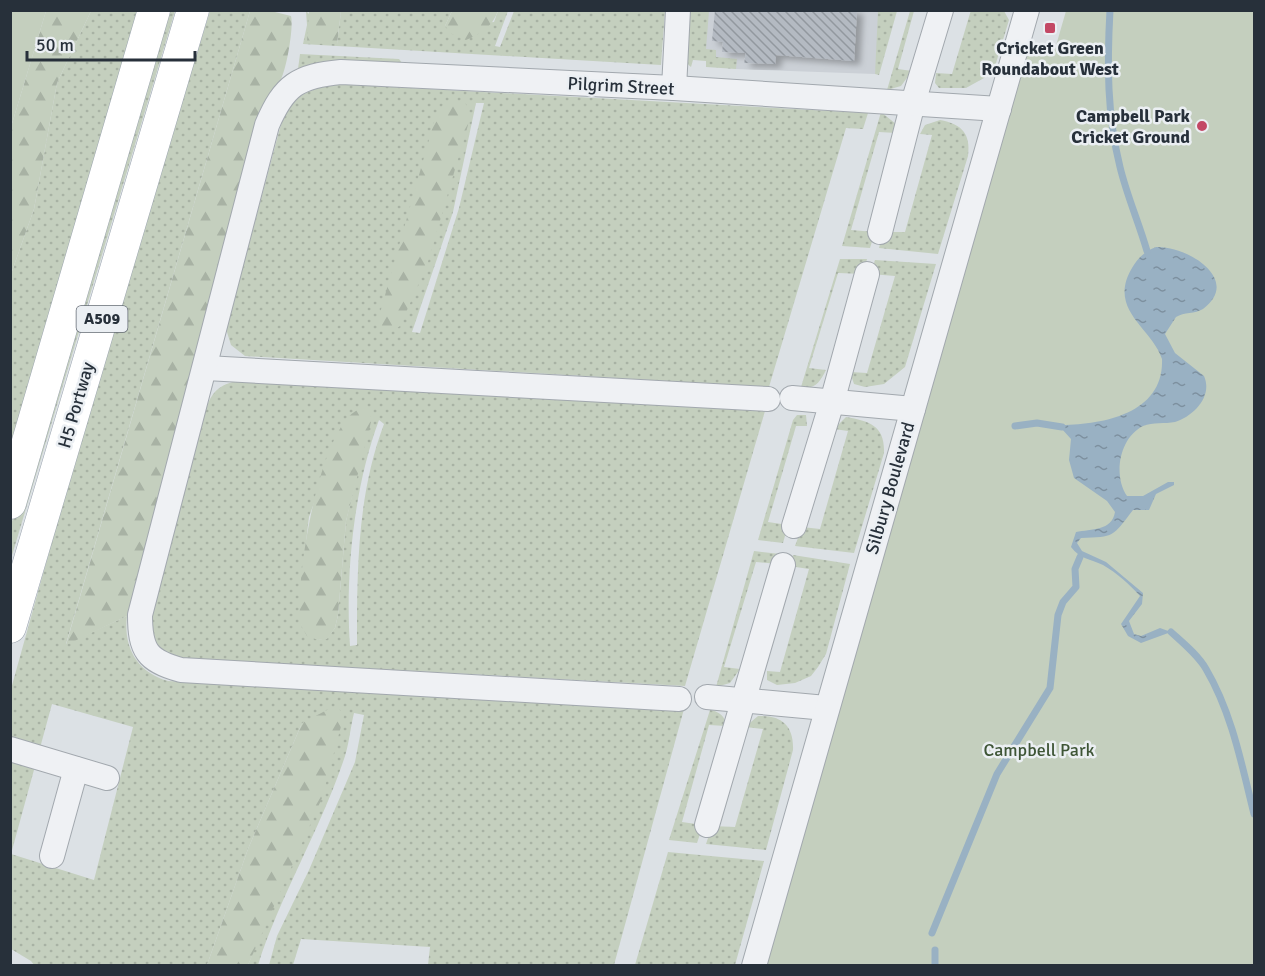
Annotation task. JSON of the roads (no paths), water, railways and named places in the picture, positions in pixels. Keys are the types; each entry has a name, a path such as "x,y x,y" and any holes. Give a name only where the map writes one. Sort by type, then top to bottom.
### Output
{"main road":[{"name":"H5 Portway","path":"10,503 154,10"},
{"name":"H5 Portway","path":"10,627 193,10"}],"street":[{"path":"674,88 678,10"},
{"path":"880,232 913,103 941,10"},
{"name":"Silbury Boulevard","path":"754,966 1027,10"},
{"name":"Pilgrim Street","path":"679,699 181,670 160,664 146,653 140,636 140,615 206,368 267,125 276,104 288,88 304,78 340,72 674,88 999,109"},
{"path":"794,526 832,402 867,274"},
{"path":"206,368 768,399"},
{"path":"792,398 913,409"},
{"path":"707,825 783,565"},
{"path":"707,697 826,708"},
{"path":"10,749 107,778"},
{"path":"52,856 76,769"}],"water":[{"path":"1156,247 1168,248 1194,258 1205,266 1217,286 1214,298 1203,309 1176,317 1165,334 1175,353 1204,376 1206,391 1200,404 1189,415 1175,422 1143,426 1128,439 1124,448 1120,478 1127,496 1143,496 1168,482 1174,482 1174,485 1156,494 1149,510 1133,510 1112,534 1081,538 1077,543 1082,551 1106,562 1143,593 1142,604 1129,621 1134,634 1141,636 1160,628 1171,632 1141,643 1128,636 1121,624 1140,596 1113,572 1082,556 1071,547 1076,532 1105,526 1110,523 1115,512 1107,501 1074,478 1069,460 1071,439 1061,428 1062,425 1096,422 1129,412 1143,403 1153,392 1160,377 1162,359 1157,348 1134,318 1125,296 1126,283 1134,265 1145,253"}],"waterway":[{"path":"1110,10 1108,50 1110,109 1123,178 1147,251"},
{"path":"1015,426 1037,423 1062,427"},
{"path":"932,933 997,774 1050,688 1058,615 1063,602 1076,587 1075,569 1080,557"},
{"path":"1171,632 1199,659 1223,703 1254,814"},
{"path":"935,950 935,966"}],"place":[{"name":"Cricket Green Roundabout West","path":"1050,28"},
{"name":"Campbell Park Cricket Ground","path":"1202,126"}],"park label":[{"name":"Campbell Park","path":"1039,750"}]}
